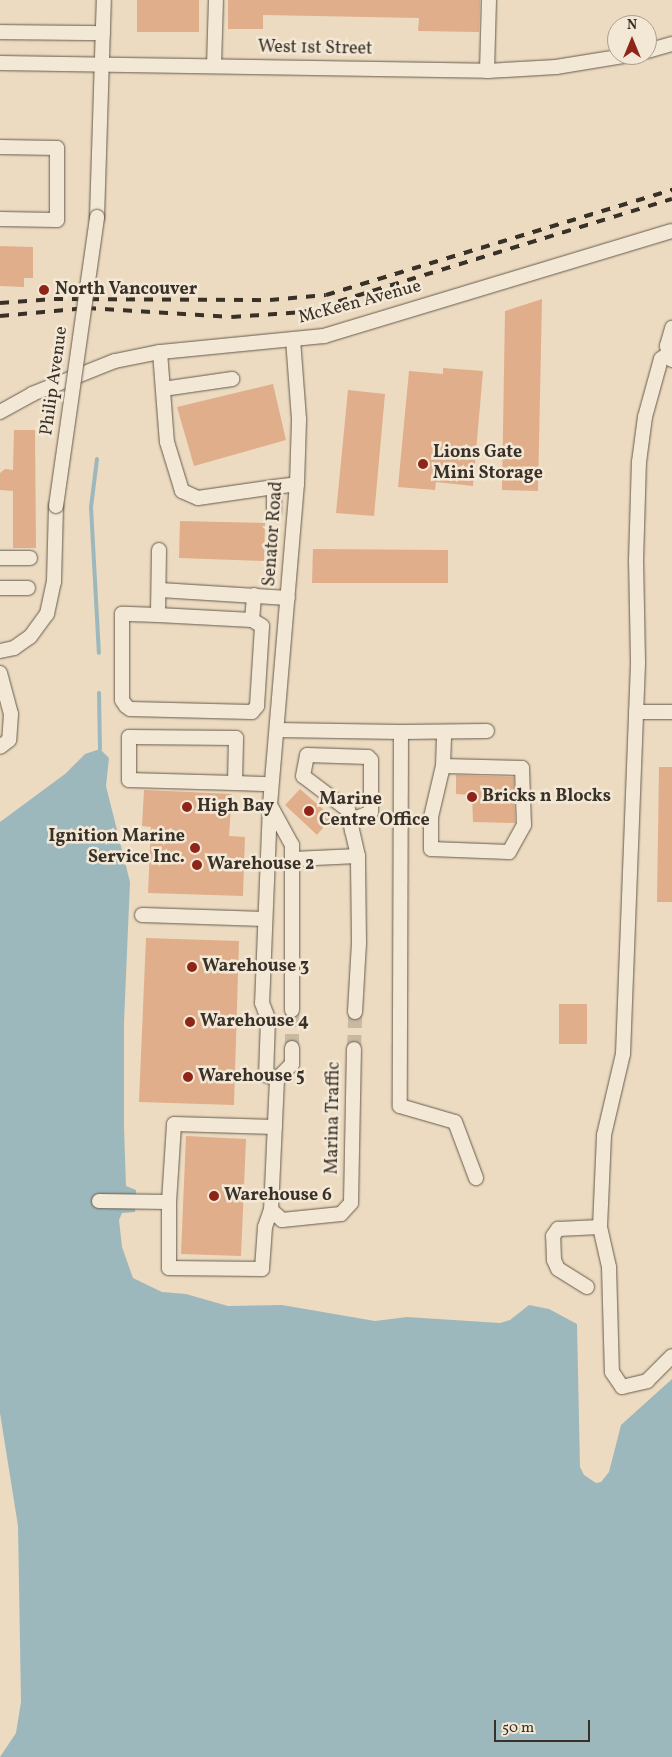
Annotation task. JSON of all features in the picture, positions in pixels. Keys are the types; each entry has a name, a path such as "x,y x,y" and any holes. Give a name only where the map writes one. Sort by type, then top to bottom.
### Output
{"street":[{"name":"Philip Avenue","path":"0,651 14,648 30,638 47,614 54,582 56,506 97,217 104,0"},
{"path":"214,66 216,0"},
{"path":"487,71 488,0"},
{"path":"0,32 103,33"},
{"path":"657,48 672,44"},
{"name":"West 1st Street","path":"0,63 487,71 556,67 607,59"},
{"path":"0,147 57,148 57,220 0,219"},
{"name":"McKeen Avenue","path":"0,411 32,394 104,365 160,352 293,340 365,324 672,231"},
{"path":"672,328 670,357 661,359 645,416 639,462 636,712 624,1054 604,1135 600,1227 609,1267 612,1372 622,1387 647,1381 672,1356"},
{"name":"Senator Road","path":"277,1079 266,1075 268,1019 262,1002 270,784 277,730 297,484 299,419 293,340"},
{"path":"160,352 167,442 182,491 198,498 297,484"},
{"path":"163,389 232,379"},
{"path":"274,487 274,511"},
{"path":"158,550 160,590 158,615"},
{"path":"0,558 30,558"},
{"path":"0,588 28,588"},
{"path":"160,590 254,594 288,598"},
{"path":"252,620 254,594"},
{"path":"122,614 158,615 252,620 262,626 257,706 252,712 130,709 122,700 122,614"},
{"path":"0,673 11,714 10,740 0,747"},
{"path":"636,712 672,712"},
{"path":"277,730 487,731"},
{"path":"400,732 400,1106 455,1122 476,1178"},
{"path":"443,766 522,768 524,825 509,852 430,849 431,817 443,766 444,732"},
{"path":"235,783 236,738 129,737 129,780 270,784"},
{"path":"350,821 371,812 372,764 368,757 307,755 303,776 348,810 350,821 358,856 359,943 355,1012"},
{"path":"270,805 288,836 293,859 292,1010"},
{"path":"293,859 358,856"},
{"path":"142,915 265,919"},
{"path":"275,1126 174,1124 169,1202 169,1268 262,1269 265,1227 271,1210 275,1126 277,1079 292,1064 292,1048"},
{"name":"Marina Traffic","path":"271,1210 282,1220 341,1214 351,1203 354,1049"},
{"path":"100,1202 169,1202"},
{"path":"588,1287 558,1268 554,1260 553,1236 558,1230 600,1227"}],"water":[{"path":"100,749 109,758 106,786 130,882 124,1023 124,1127 126,1186 136,1190 135,1212 122,1213 119,1220 122,1247 133,1278 162,1292 186,1294 228,1306 282,1305 375,1321 407,1317 500,1323 510,1320 529,1305 549,1309 577,1324 580,1467 584,1475 596,1483 601,1482 609,1472 621,1425 672,1379 672,1757 0,1757 16,1733 21,1702 18,1526 0,1413 0,822 65,774 85,754"}],"building":[{"path":"137,0 199,0 199,32 137,32"},
{"path":"228,0 480,0 479,32 418,31 419,18 263,15 263,29 228,29"},
{"path":"0,246 33,247 33,278 24,278 24,287 0,286"},
{"path":"542,299 538,491 502,490 505,311"},
{"path":"443,368 483,371 473,486 436,482 435,490 398,487 409,371 443,374"},
{"path":"273,384 286,440 194,466 177,407"},
{"path":"348,390 385,394 374,516 336,513"},
{"path":"14,430 35,430 36,548 13,548 13,491 0,490 0,473 5,469 13,470"},
{"path":"180,521 265,523 264,561 179,558"},
{"path":"313,549 448,550 448,583 312,583"},
{"path":"659,767 672,767 672,902 657,902"},
{"path":"456,775 514,777 515,823 473,822 472,795 456,794"},
{"name":"Marine Centre Office","path":"300,789 332,817 317,835 285,805"},
{"name":"Warehouse 2","path":"144,790 232,794 229,836 245,837 243,896 148,893 151,827 142,826"},
{"path":"146,938 239,941 234,1105 139,1102"},
{"path":"559,1004 587,1004 587,1044 559,1044"},
{"name":"Warehouse 6","path":"186,1136 246,1139 241,1256 181,1254"}],"waterway":[{"path":"97,459 91,507 99,653"},
{"path":"99,693 100,749"}],"tunnel":[{"path":"292,1010 292,1048"},
{"path":"354,1049 355,1012"}],"railway":[{"path":"0,303 54,299 270,300 326,295 672,190"},
{"path":"0,316 87,308 232,317 304,312 672,199"}],"place":[{"name":"North Vancouver","path":"44,290"},
{"name":"Lions Gate Mini Storage","path":"423,464"},
{"name":"Bricks n Blocks","path":"472,797"},
{"name":"High Bay","path":"187,807"},
{"name":"Marine Centre Office","path":"309,811"},
{"name":"Ignition Marine Service Inc.","path":"195,848"},
{"name":"Warehouse 2","path":"197,865"},
{"name":"Warehouse 3","path":"192,967"},
{"name":"Warehouse 4","path":"190,1022"},
{"name":"Warehouse 5","path":"188,1077"},
{"name":"Warehouse 6","path":"214,1196"}]}
